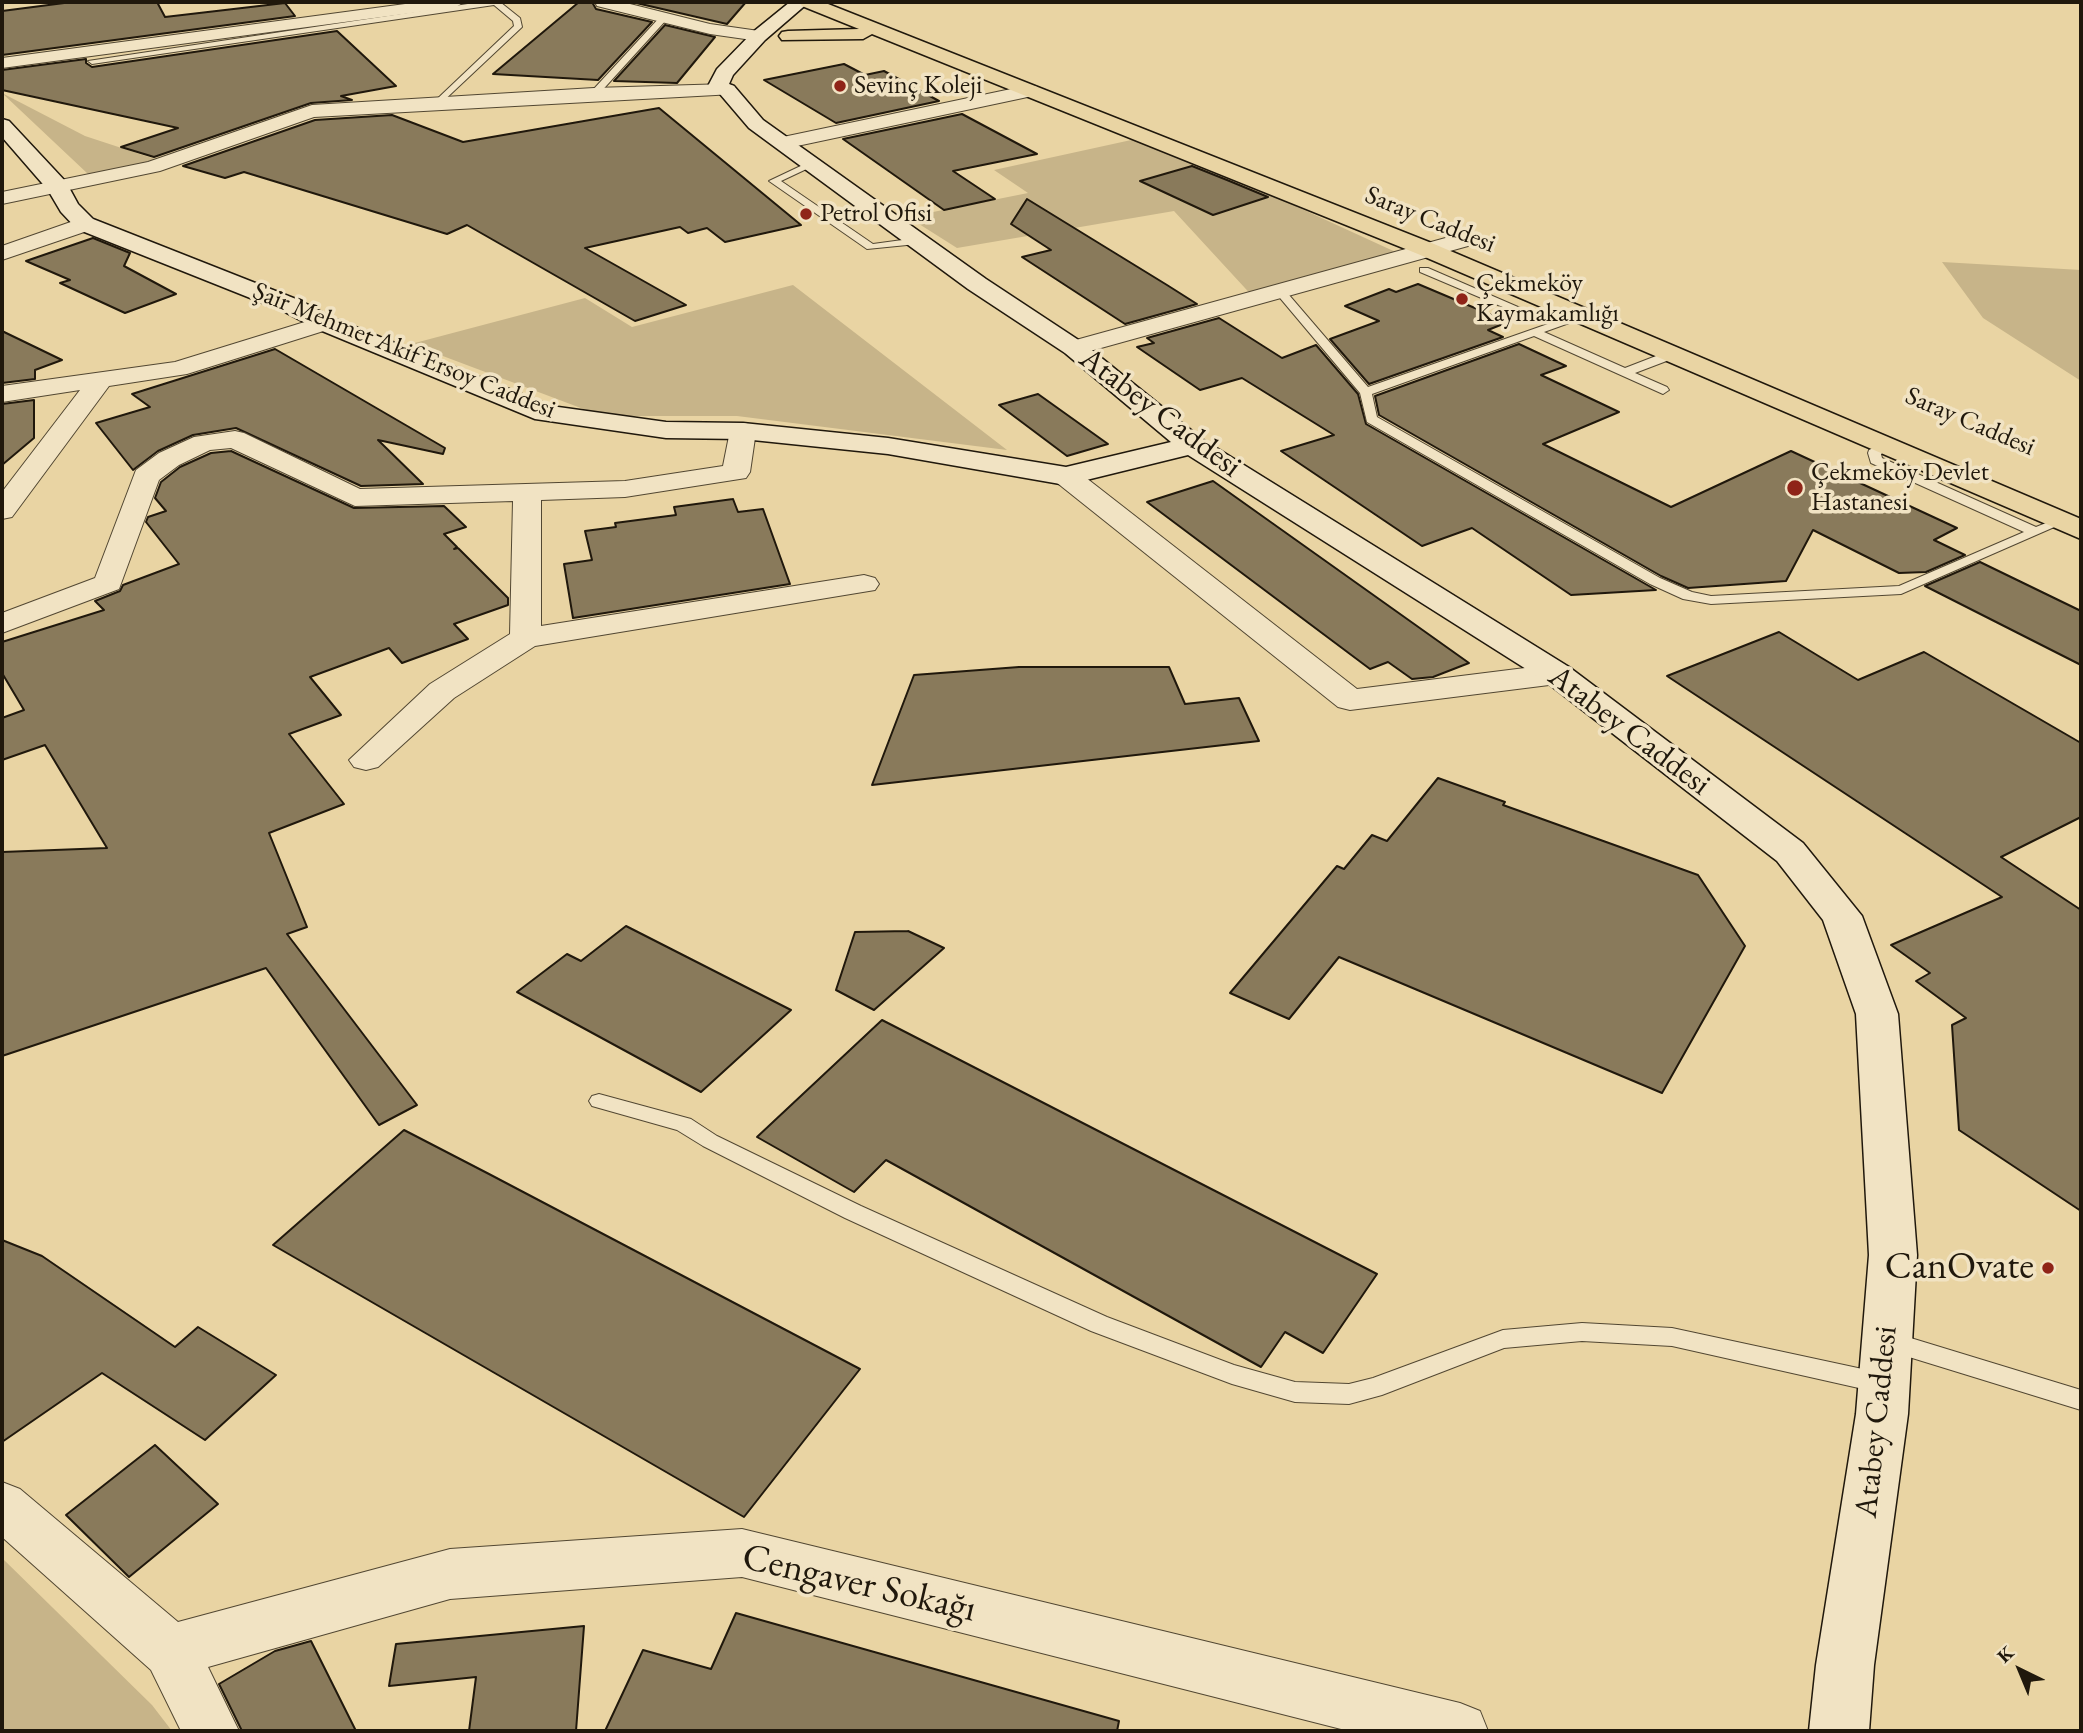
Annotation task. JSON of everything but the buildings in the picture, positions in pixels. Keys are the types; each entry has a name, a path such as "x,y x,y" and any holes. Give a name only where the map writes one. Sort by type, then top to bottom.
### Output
{"main road":[{"path":"772,52 800,2"},
{"path":"808,2 846,2"},
{"name":"Saray Caddesi","path":"808,2 1030,91 1425,260 1515,275"},
{"path":"737,84 718,86 724,73 758,36 828,12 846,2"},
{"name":"Saray Caddesi","path":"863,2 877,11 930,33 1460,241 1581,315 2071,526"},
{"path":"783,29 898,38"},
{"name":"Atabey Caddesi","path":"737,84 756,124 917,241 1074,348 1192,445 1557,674 1790,852 1842,916 1877,1014 1893,1255 1882,1414 1845,1665 1839,1731"},
{"name":"Şair Mehmet Akif Ersoy Caddesi","path":"2,125 58,187 69,206 85,223 292,306 324,323 545,413 666,430 744,431 888,446 1066,476 1192,445"}],"street":[{"path":"2,63 456,2"},
{"path":"603,2 663,19 758,36"},
{"path":"755,15 783,29"},
{"path":"2,198 153,167 312,111 737,84"},
{"path":"796,154 1030,91"},
{"path":"2,253 85,223"},
{"path":"1074,348 1279,290 1425,260 1460,241"},
{"path":"2,394 178,369 324,323"},
{"path":"2,511 12,484 101,379"},
{"path":"2,624 108,583 146,476 169,459 204,443 235,439 355,498 625,489 736,472 744,431"},
{"path":"1066,476 1350,700 1557,674"},
{"path":"526,638 527,494"},
{"path":"366,760 442,691 526,638 864,584"},
{"path":"2,1505 170,1651 211,1731"},
{"name":"Cengaver Sokağı","path":"170,1651 450,1574 742,1553 1460,1731"}],"lane":[{"path":"92,61 496,2 517,20 518,27 438,103"},
{"path":"594,94 663,19"},
{"path":"1425,260 1482,294 1535,317"},
{"path":"1482,294 1515,275"},
{"path":"1279,290 1367,392 1371,419 1643,574 1688,596 1711,600 1901,590 2036,532 2071,526"},
{"path":"1367,392 1581,315"},
{"path":"1534,332 1663,390"},
{"path":"1624,373 1673,354"},
{"path":"1887,445 1874,453 1876,460 2036,532"},
{"path":"599,1101 684,1125 710,1141 853,1212 1099,1324 1233,1374 1295,1392 1349,1394 1374,1388 1503,1339 1581,1332 1672,1337 1885,1384"},
{"path":"1888,1341 2081,1400"}],"shaded area":[{"path":"2,93 85,136 158,160 88,174"},
{"path":"1145,137 1400,254 1256,300 1174,211 957,248 908,217 1028,193 994,170"},
{"path":"1942,262 2081,270 2081,381 1983,318"},
{"path":"793,285 1007,450 737,416 602,416 411,344 585,298 632,327"},
{"path":"2,1558 152,1705 172,1731 2,1731"}],"place":[{"name":"Sevinç Koleji","path":"840,86"},
{"name":"Petrol Ofisi","path":"806,214"},
{"name":"Çekmeköy Kaymakamlığı","path":"1462,299"},
{"name":"Çekmeköy Devlet Hastanesi","path":"1795,488"},
{"name":"CanOvate","path":"2048,1268"}]}
